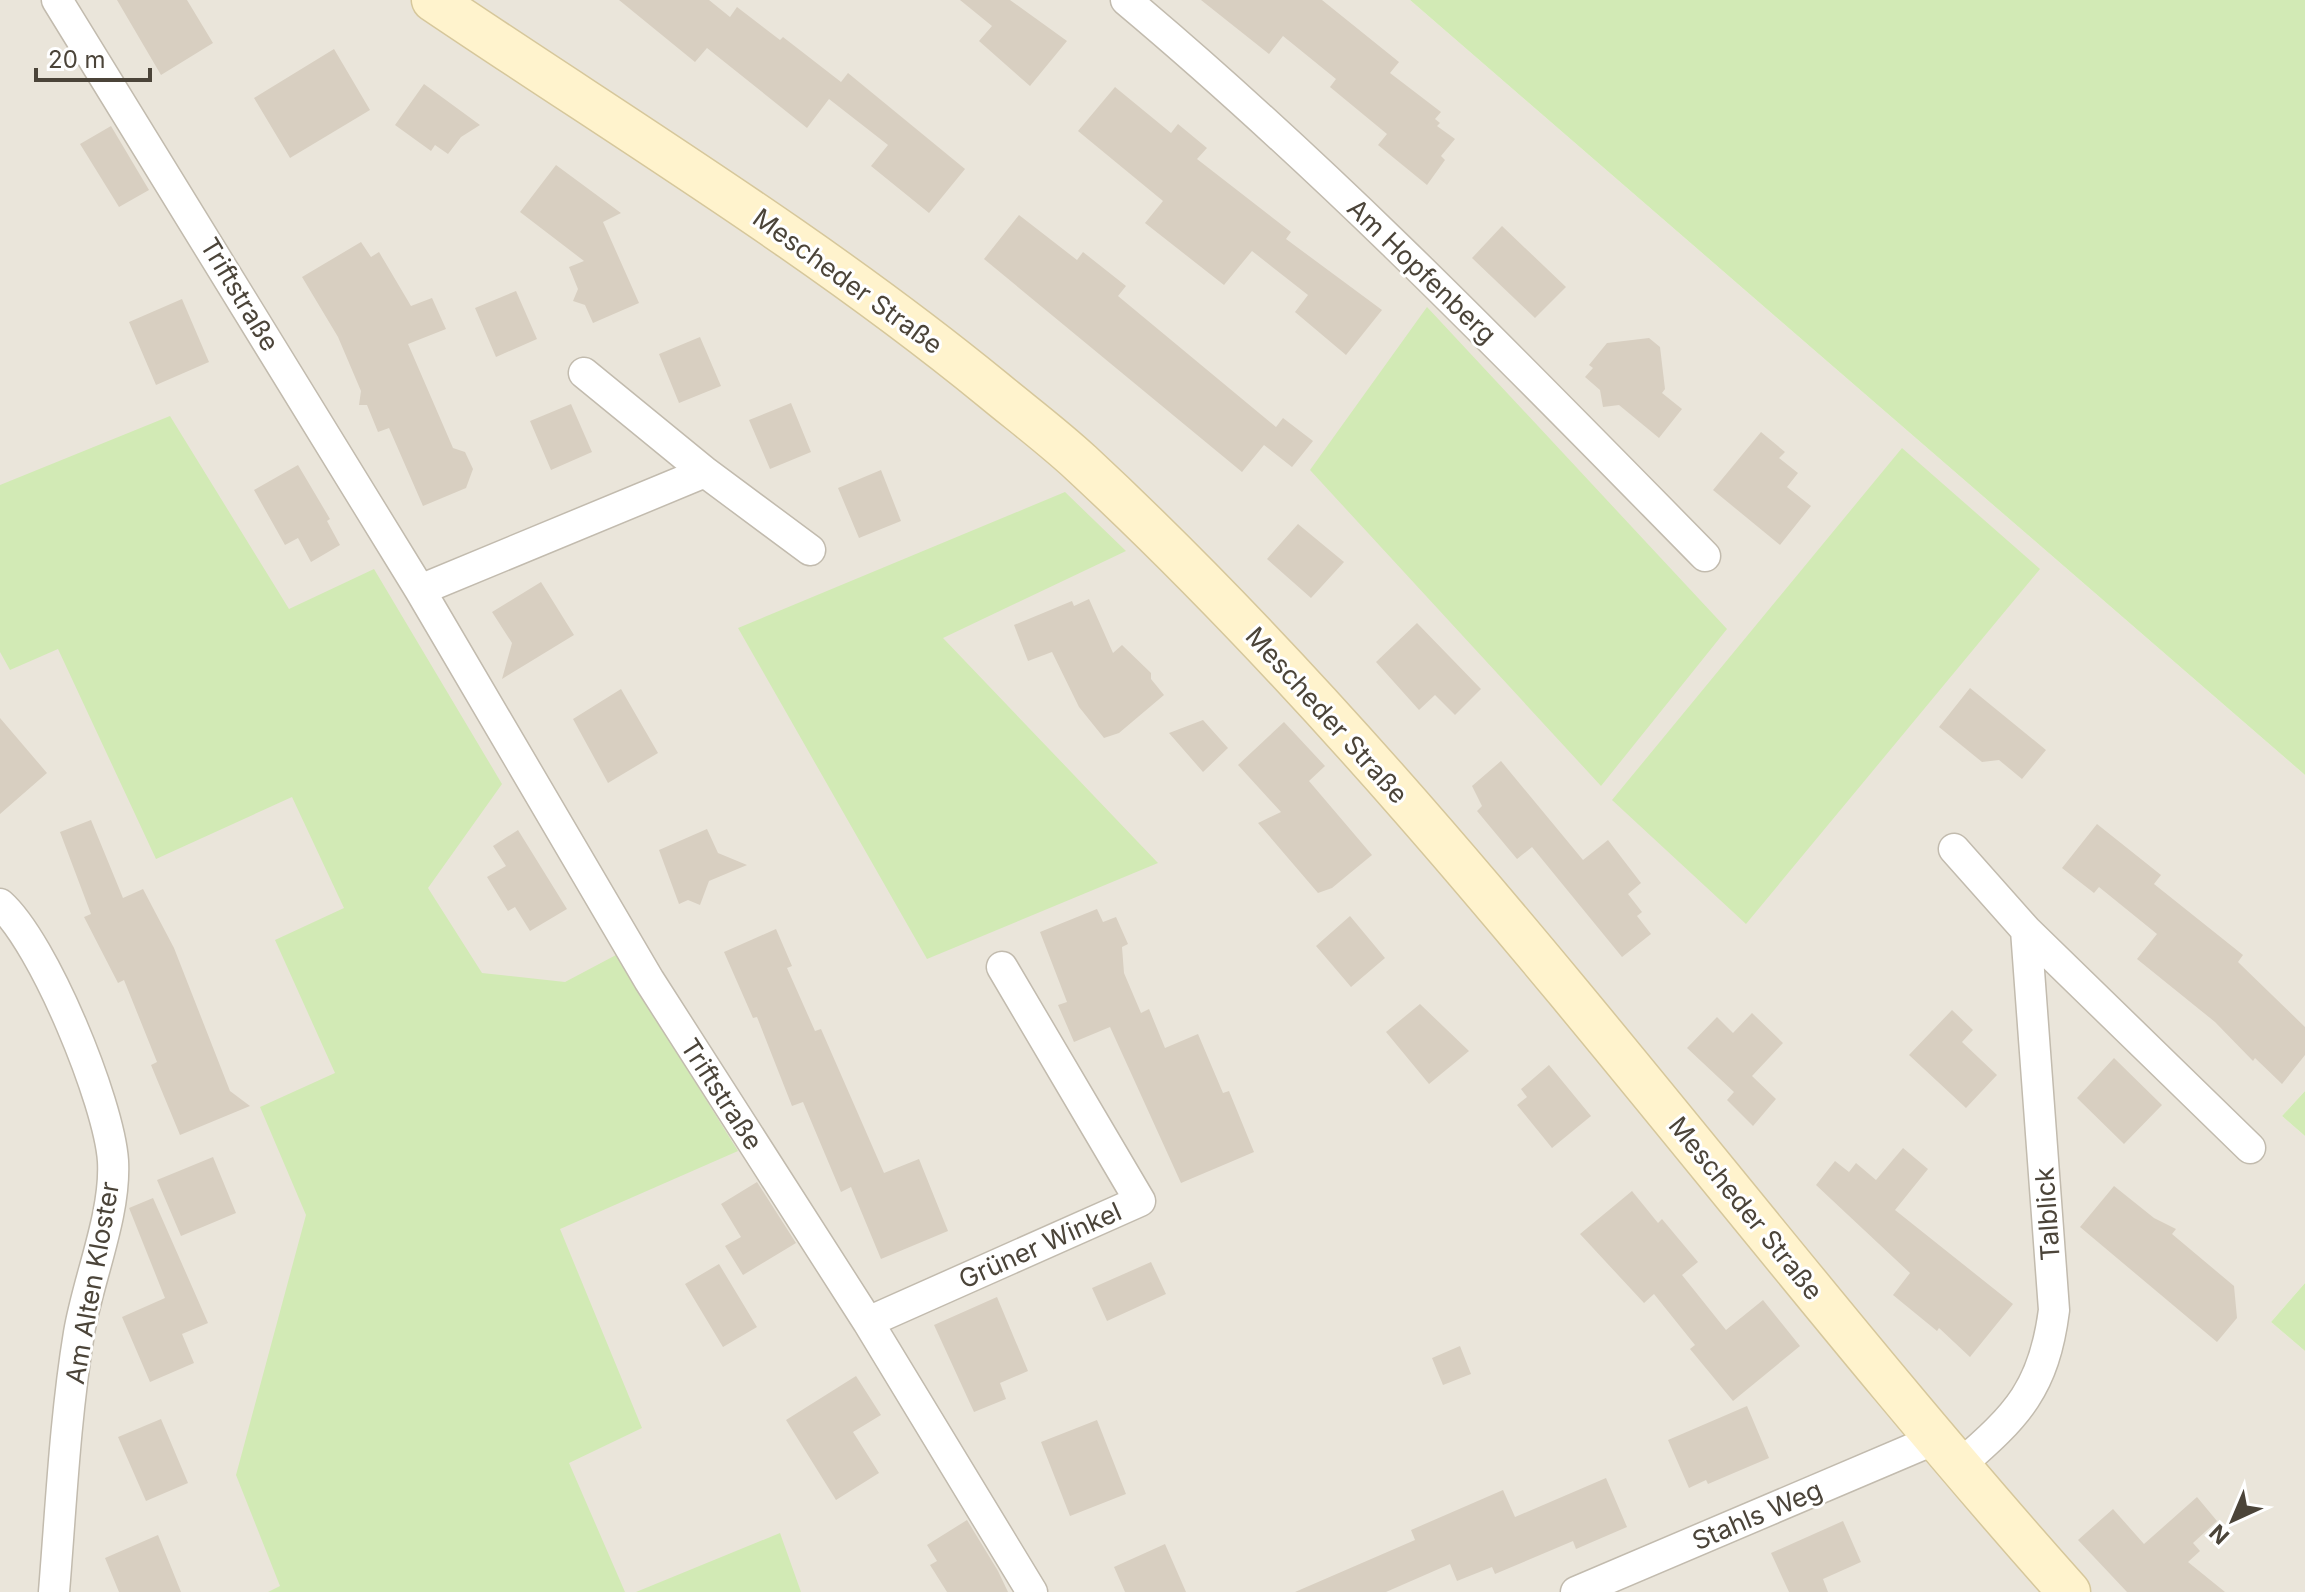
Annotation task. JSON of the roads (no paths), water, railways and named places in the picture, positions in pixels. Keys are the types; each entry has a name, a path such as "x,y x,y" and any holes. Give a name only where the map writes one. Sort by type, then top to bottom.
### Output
{"street":[{"name":"Triftstraße","path":"57,0 420,590 649,980 868,1322 1032,1592"},
{"name":"Mescheder Straße","path":"433,0 794,239 939,346 1075,457 1188,565 1313,695 1532,947 2069,1592"},
{"name":"Am Hopfenberg","path":"1126,0 1246,104 1406,253 1705,556"},
{"path":"584,373 705,472 810,550"},
{"path":"420,590 705,472"},
{"path":"1954,849 2026,930 2250,1148"},
{"name":"Am Alten Kloster","path":"0,904 30,940 87,1063 105,1114 113,1160 111,1190 78,1335 54,1592"},
{"name":"Talblick","path":"1949,1451 1997,1433 2034,1388 2049,1352 2054,1310 2026,930"},
{"name":"Grüner Winkel","path":"868,1322 1140,1201 1002,967"},
{"name":"Stahls Weg","path":"1576,1592 1949,1451"}]}
